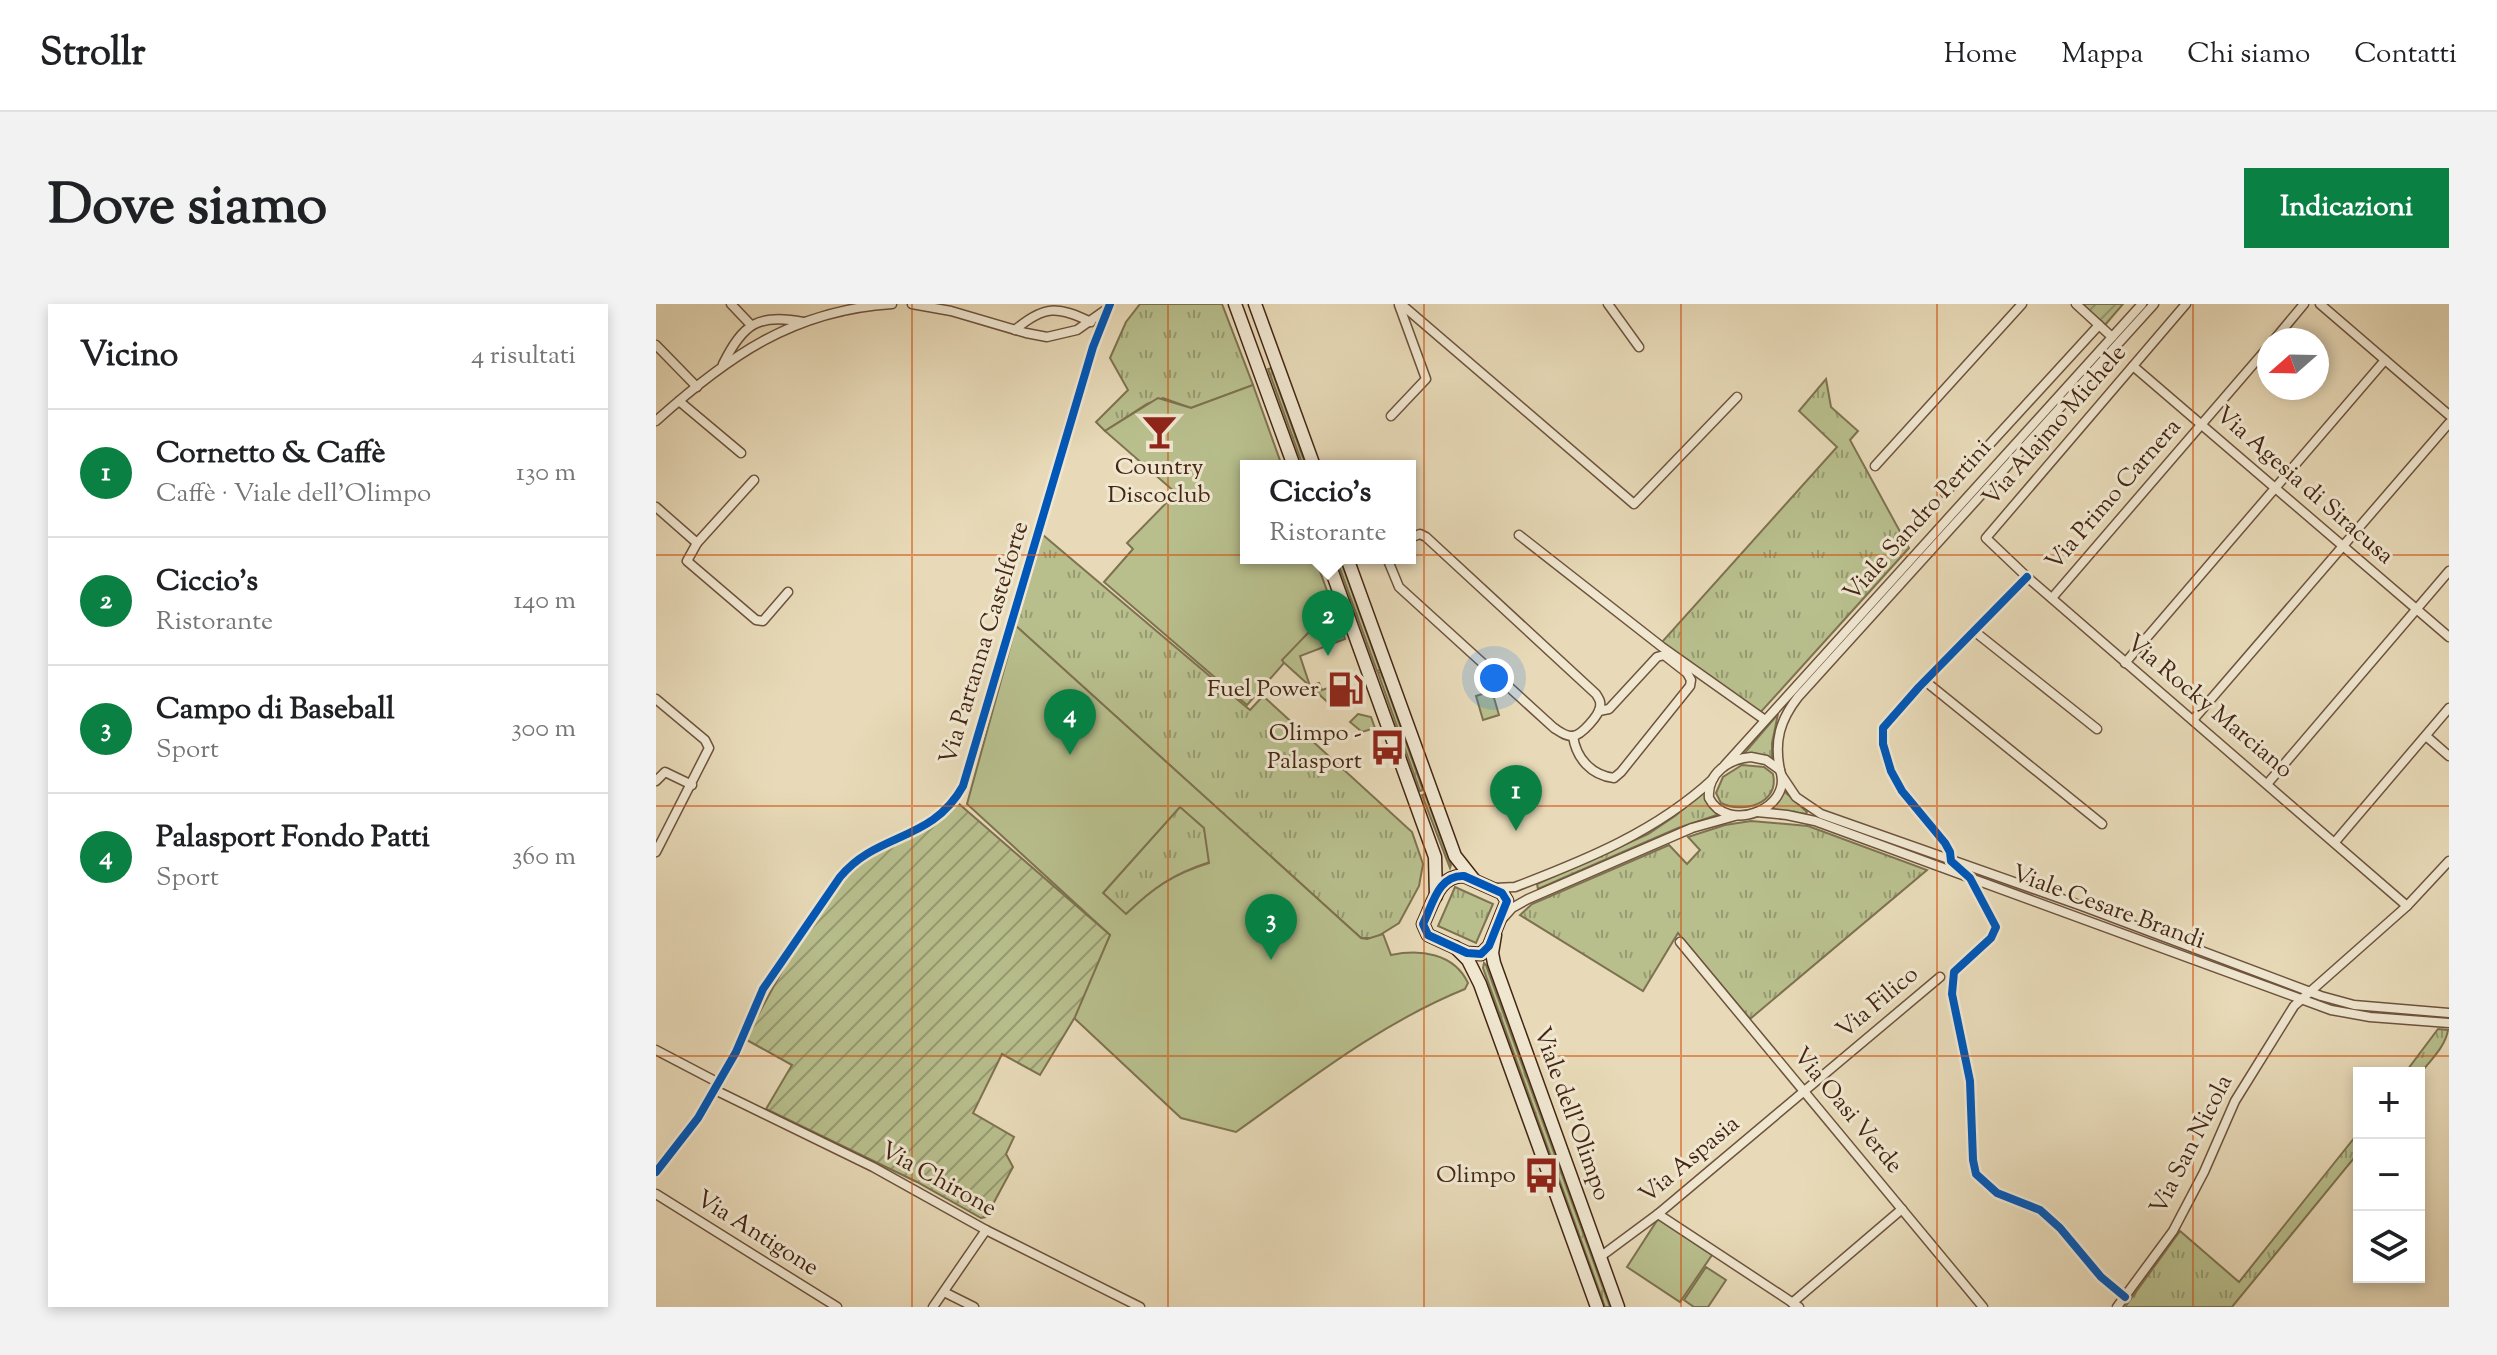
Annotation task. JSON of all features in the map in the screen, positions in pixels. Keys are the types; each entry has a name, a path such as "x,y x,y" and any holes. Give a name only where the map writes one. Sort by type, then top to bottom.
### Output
{"street":[{"path":"731,304 751,325"},
{"path":"656,421 723,365 761,340 804,322 862,306 892,304"},
{"path":"912,304 951,311 1047,337 1068,333 1091,322 1110,304"},
{"name":"Via Partanna Castelforte","path":"656,1172 687,1135 717,1087 763,989 851,864 867,851 914,831 937,817 952,803 963,786 1093,347 1110,304"},
{"path":"1235,304 1292,460"},
{"path":"1255,304 1312,460"},
{"path":"1400,304 1634,504 1737,397"},
{"path":"1391,416 1426,379 1400,304"},
{"path":"1608,304 1639,347"},
{"path":"1875,466 2022,304"},
{"path":"2076,304 2112,337"},
{"name":"Viale Sandro Pertini","path":"1725,765 2142,304"},
{"name":"Viale Sandro Pertini","path":"1781,773 1778,737 1784,718 1798,697 2154,304"},
{"name":"Via Alajmo Michele","path":"1986,538 2186,304"},
{"path":"2284,328 2304,304"},
{"path":"2320,304 2449,415"},
{"path":"1015,330 1025,321 1049,310 1065,310 1091,322"},
{"path":"723,365 738,336 751,325 775,318 804,322"},
{"path":"1945,493 2099,325"},
{"path":"656,345 697,387"},
{"name":"Via Primo Carnera","path":"2052,598 2257,360"},
{"path":"2125,663 2385,360"},
{"name":"Via Agesia di Siracusa","path":"2133,366 2449,637"},
{"path":"679,401 741,453"},
{"path":"2193,720 2449,423"},
{"path":"754,480 697,543 687,561 756,620 763,621 788,592"},
{"path":"656,507 697,543"},
{"path":"1519,535 1662,647 1765,720"},
{"path":"1389,564 1399,587 1554,728 1573,736 1579,733 1599,711 1600,702 1596,694 1426,537 1416,536"},
{"name":"Via Rocky Marciano","path":"1986,538 2125,663 2268,783 2407,906"},
{"path":"1329,564 1435,857 1436,896"},
{"path":"1349,564 1452,850 1474,880"},
{"path":"2268,783 2449,571"},
{"path":"2027,577 1883,728 1883,744 1891,771 1902,791 1945,843 1951,861 1970,878 1996,927 1991,938 1954,972 1952,994 1970,1081 1976,1174 1997,1193 2040,1210 2060,1228 2101,1277 2125,1297"},
{"path":"1974,631 2097,729"},
{"path":"1573,736 1577,755 1596,772 1614,778 1690,686 1691,680 1687,673 1664,655 1657,657 1609,709 1599,711"},
{"path":"1925,681 2102,824"},
{"path":"656,699 705,740 708,751 656,852"},
{"path":"2335,842 2449,708"},
{"path":"2426,736 2449,756"},
{"path":"1489,887 1515,887 1629,838 1663,818 1713,779 1725,765 1741,758 1766,760 1781,773 1778,794 1757,812 1692,828 1528,899 1512,908 1500,922"},
{"path":"656,781 665,772 692,785"},
{"name":"Viale Cesare Brandi","path":"1781,773 1796,797 1811,809 2308,991 2354,1005 2449,1013"},
{"path":"1713,779 1709,791 1712,804 1735,816"},
{"name":"Viale Cesare Brandi","path":"1757,812 1815,821 2300,999 2356,1015 2449,1023"},
{"path":"2308,991 2407,906 2449,861"},
{"path":"1464,876 1474,880 1502,893 1507,901 1487,950 1473,955 1428,935 1423,924 1445,880 1464,876"},
{"name":"Viale dell'Olimpo","path":"1495,935 1494,963 1618,1307"},
{"name":"Via Oasi Verde","path":"1680,942 1983,1307"},
{"name":"Viale dell'Olimpo","path":"1455,947 1468,960 1480,984 1597,1307"},
{"name":"Via Filico","path":"1804,1091 1940,977"},
{"name":"Via San Nicola","path":"2117,1307 2173,1231 2204,1172 2235,1101 2308,991"},
{"name":"Via Chirone","path":"656,1050 717,1087 918,1190 986,1230 1140,1307"},
{"name":"Via Aspasia","path":"1600,1257 1658,1214 1804,1091"},
{"name":"Via Antigone","path":"656,1194 837,1307"},
{"path":"1658,1214 1795,1305 1902,1209"},
{"path":"933,1307 986,1230"},
{"path":"944,1292 974,1307"}],"green space":[{"path":"1140,304 1222,304 1253,385 1191,408 1163,398 1147,404 1105,431 1096,422 1128,390 1110,358 1126,322"},
{"path":"2082,304 2123,304 2105,325"},
{"path":"1271,368 1304,460 1301,460 1268,369"},
{"path":"1826,379 1831,407 1858,431 1850,440 1909,548 1759,714 1662,642 1837,447 1799,411"},
{"path":"1253,385 1280,460 1240,460 1240,564 1317,564 1333,607 1282,660 1284,663 1247,705 1104,582 1133,549 1127,543 1176,493 1105,431 1158,398 1191,408"},
{"path":"1043,535 1250,710 1263,696 1412,832 1423,864 1419,886 1399,923 1375,938 1361,938 1016,626"},
{"path":"1338,564 1342,564 1380,670 1377,671"},
{"path":"1333,607 1345,639 1300,656 1310,686 1319,683 1322,690 1331,687 1336,702 1332,706 1281,660"},
{"path":"1016,626 1361,938 1383,934 1391,955 1424,953 1445,959 1462,973 1468,983 1465,989 1375,1035 1236,1132 1181,1118 1073,1017 1110,935 967,804","holes":["1180,807 1204,828 1209,863 1164,883 1126,914 1103,893"]},
{"path":"1381,672 1423,790 1420,791 1378,673"},
{"path":"1492,691 1499,715 1483,720 1476,696"},
{"path":"1358,714 1371,717 1375,728 1362,732 1350,722"},
{"path":"1778,714 1772,759 1742,756"},
{"path":"1742,765 1764,767 1773,774 1771,793 1749,807 1721,803 1716,793 1723,777"},
{"path":"1784,791 1807,812 1806,814 1771,809"},
{"path":"1704,792 1717,815 1678,828 1538,889 1537,884 1648,834"},
{"path":"1425,794 1451,865 1450,868 1422,795"},
{"path":"958,803 1110,935 1075,1017 1040,1075 1002,1054 973,1113 1014,1137 1006,1154 1013,1167 986,1217 981,1218 917,1182 766,1109 792,1065 745,1039 787,962 822,908 854,867 864,859 927,829"},
{"path":"1180,806 1204,828 1210,862 1164,883 1126,915 1103,893"},
{"path":"1751,821 1808,826 1927,870 1750,1019 1678,933 1643,991 1520,915 1532,904 1669,845 1687,864 1700,850 1688,837 1725,825"},
{"path":"1455,887 1493,904 1476,943 1438,926"},
{"path":"1484,963 1610,1307 1605,1307 1483,968"},
{"path":"2438,1029 2448,1030 2444,1042 2425,1068 2410,1067"},
{"path":"2353,1140 2353,1159 2232,1307 2125,1307 2180,1231 2239,1282"},
{"path":"1658,1219 1712,1255 1680,1302 1627,1267"},
{"path":"1706,1267 1726,1280 1708,1307 1694,1307 1684,1300"}],"cycle path":[{"path":"656,1172 698,1118 736,1052 763,989 840,877 870,852 936,818 963,786 1093,347 1110,304"},
{"path":"2027,577 1883,728 1883,744 1891,771 1902,791 1945,843 1951,861 1970,878 1996,927 1991,938 1954,972 1952,994 1970,1081 1976,1174 1997,1193 2040,1210 2060,1228 2101,1277 2125,1297"},
{"path":"1464,876 1502,893 1507,901 1489,946 1481,954 1467,953 1428,935 1423,924 1442,885 1455,877 1464,876"}],"place":[{"name":"Country Discoclub","path":"1159,431"},
{"name":"Ciccio's","path":"1328,656"},
{"name":"Fuel Power","path":"1345,690"},
{"name":"Olimpo - Palasport","path":"1388,748"},
{"name":"Palasport Fondo Patti","path":"1070,755"},
{"name":"Cornetto & Caffè","path":"1516,831"},
{"name":"Campo di Baseball","path":"1271,960"},
{"name":"Olimpo","path":"1542,1176"}]}
